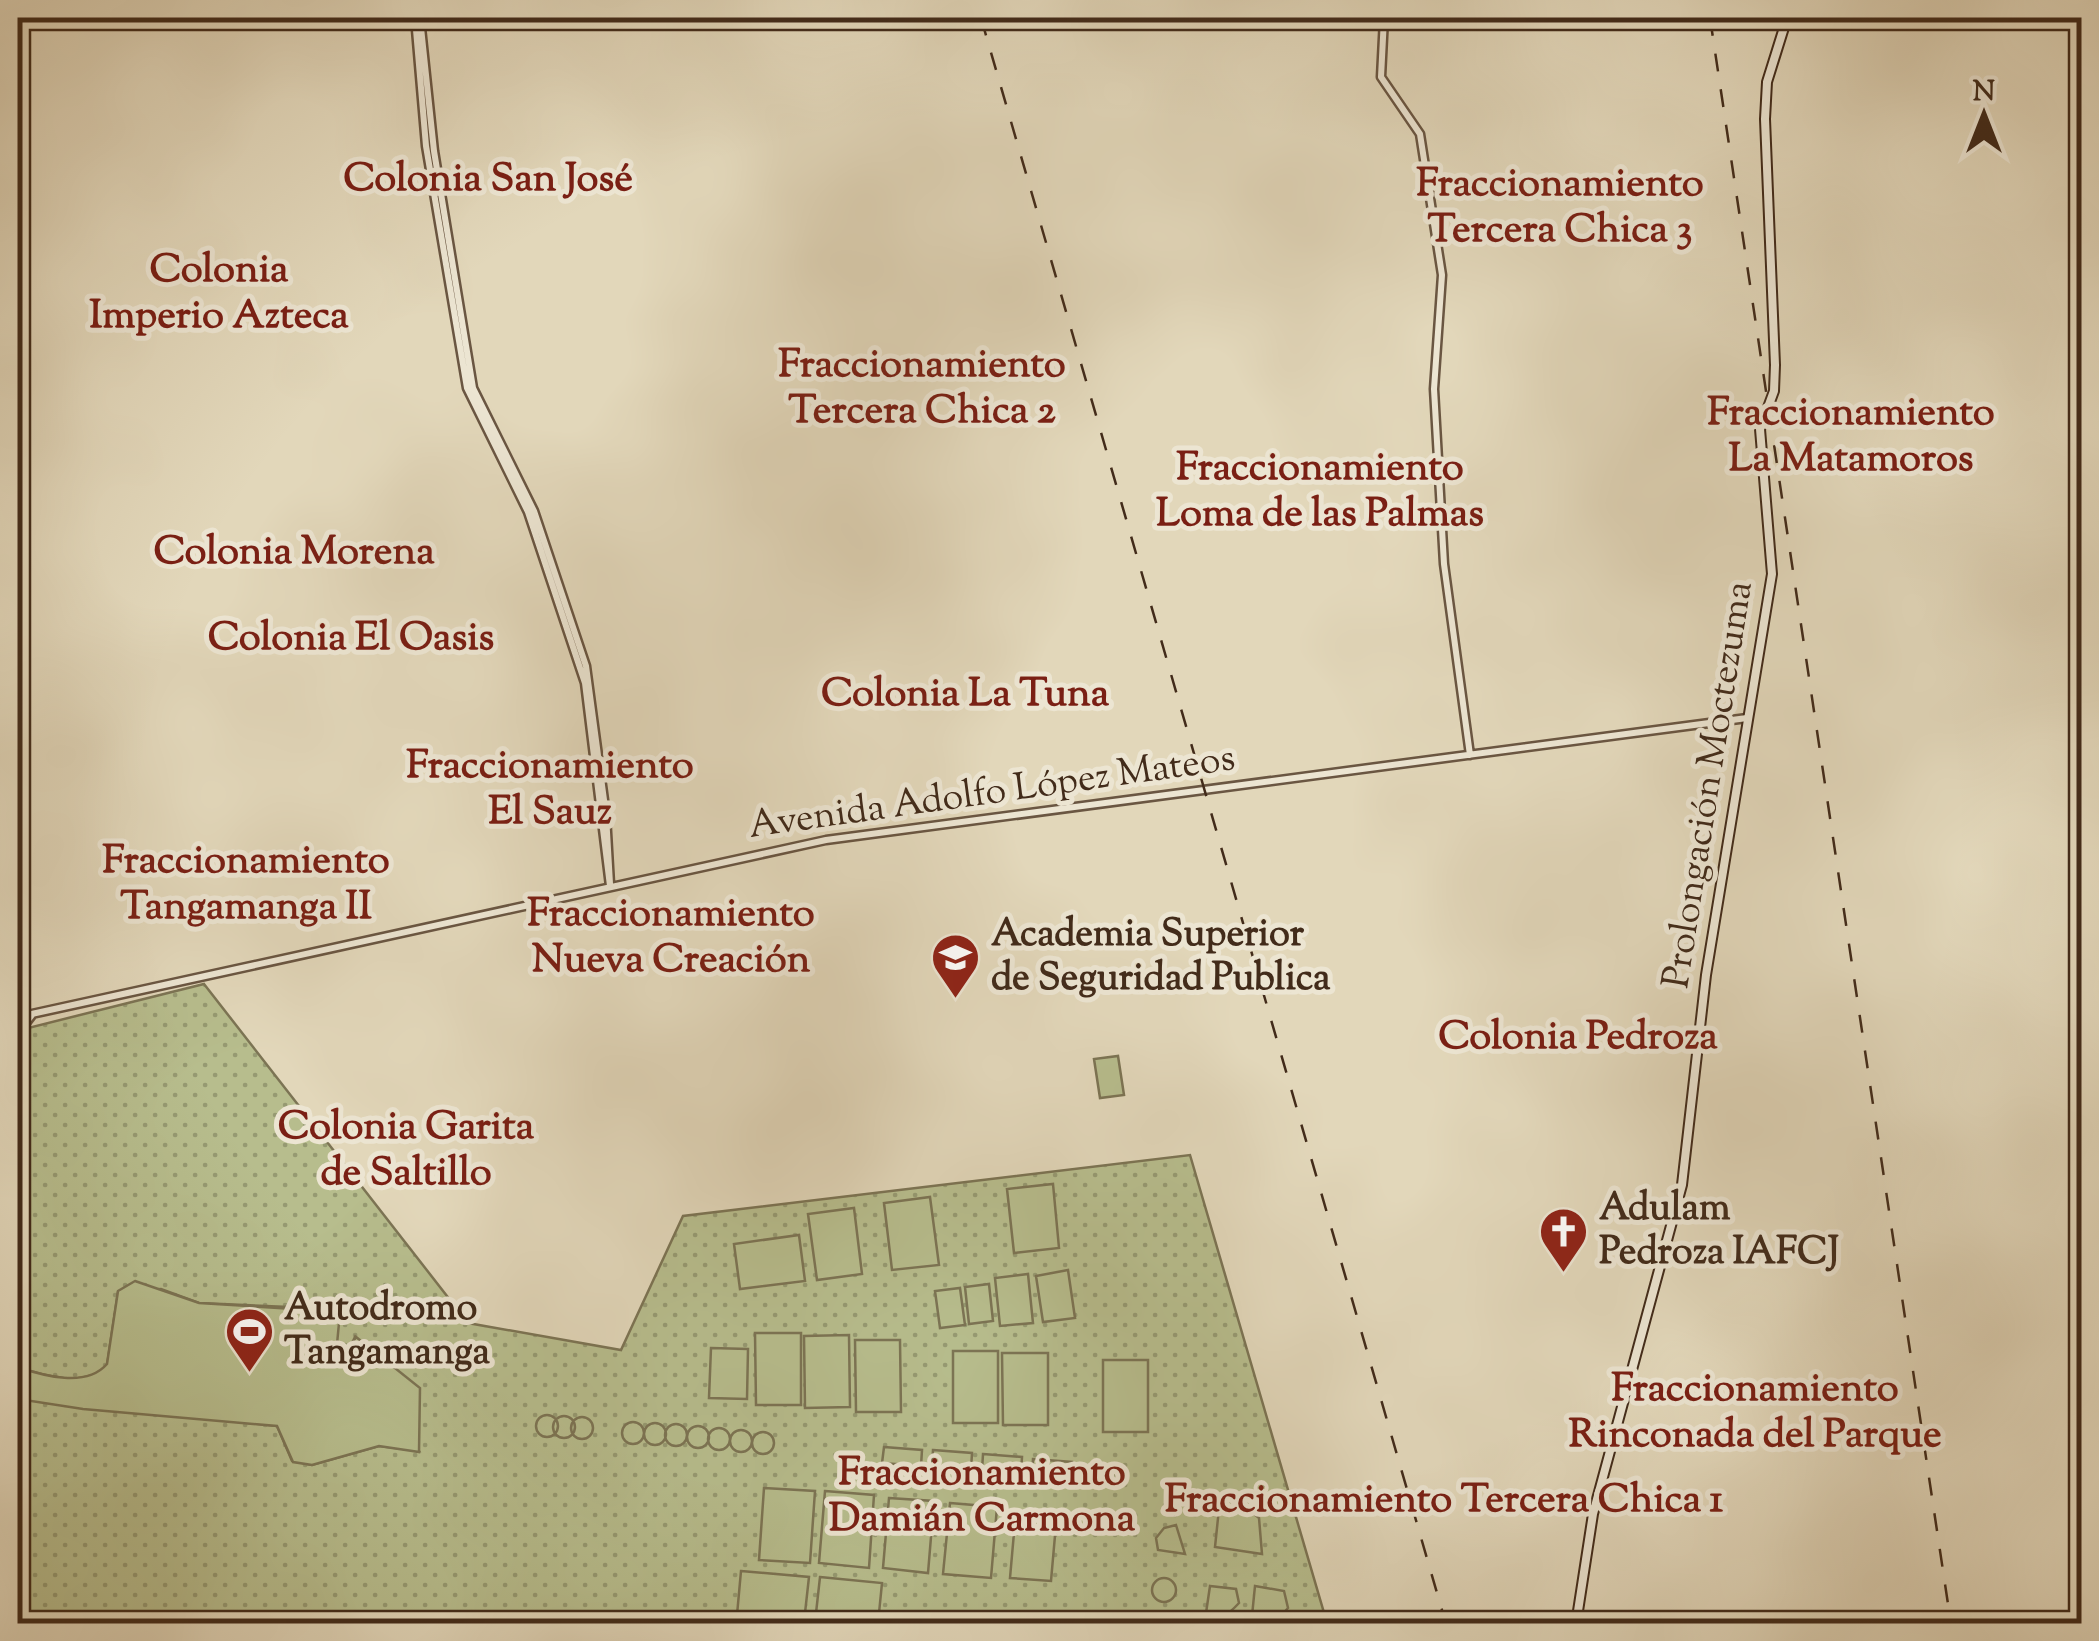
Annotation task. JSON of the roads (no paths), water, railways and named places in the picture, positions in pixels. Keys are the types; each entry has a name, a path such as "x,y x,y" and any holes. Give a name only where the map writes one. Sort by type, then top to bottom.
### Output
{"main road":[{"name":"Prolongación Moctezuma","path":"1576,1624 1592,1514 1682,1186 1706,975 1772,574 1760,420 1774,391 1775,365 1766,100 1775,46 1787,18"}],"street":[{"path":"418,18 434,151 474,388 534,511 586,666 606,815 610,886"},
{"path":"1384,18 1381,77 1420,134 1442,275 1434,389 1444,564 1470,754"},
{"name":"Avenida Adolfo López Mateos","path":"18,1025 33,1014 848,836 1747,718"}],"railway":[{"path":"981,18 1446,1624"},
{"path":"1710,18 1951,1624"}],"place":[{"name":"Academia Superior de Seguridad Publica","path":"956,1000"},
{"name":"Adulam Pedroza IAFCJ","path":"1564,1274"},
{"name":"Autodromo Tangamanga","path":"249,1374"}],"district":[{"name":"Colonia San José","path":"488,180"},
{"name":"Fraccionamiento Tercera Chica 3","path":"1560,208"},
{"name":"Colonia Imperio Azteca","path":"219,294"},
{"name":"Fraccionamiento Tercera Chica 2","path":"922,389"},
{"name":"Fraccionamiento La Matamoros","path":"1851,437"},
{"name":"Fraccionamiento Loma de las Palmas","path":"1320,492"},
{"name":"Colonia Morena","path":"294,553"},
{"name":"Colonia El Oasis","path":"351,639"},
{"name":"Colonia La Tuna","path":"965,695"},
{"name":"Fraccionamiento El Sauz","path":"550,790"},
{"name":"Fraccionamiento Tangamanga II","path":"246,885"},
{"name":"Fraccionamiento Nueva Creación","path":"671,938"},
{"name":"Colonia Pedroza","path":"1578,1038"},
{"name":"Colonia Garita de Saltillo","path":"406,1151"},
{"name":"Fraccionamiento Rinconada del Parque","path":"1755,1413"},
{"name":"Fraccionamiento Damián Carmona","path":"982,1497"},
{"name":"Fraccionamiento Tercera Chica 1","path":"1444,1501"}]}
